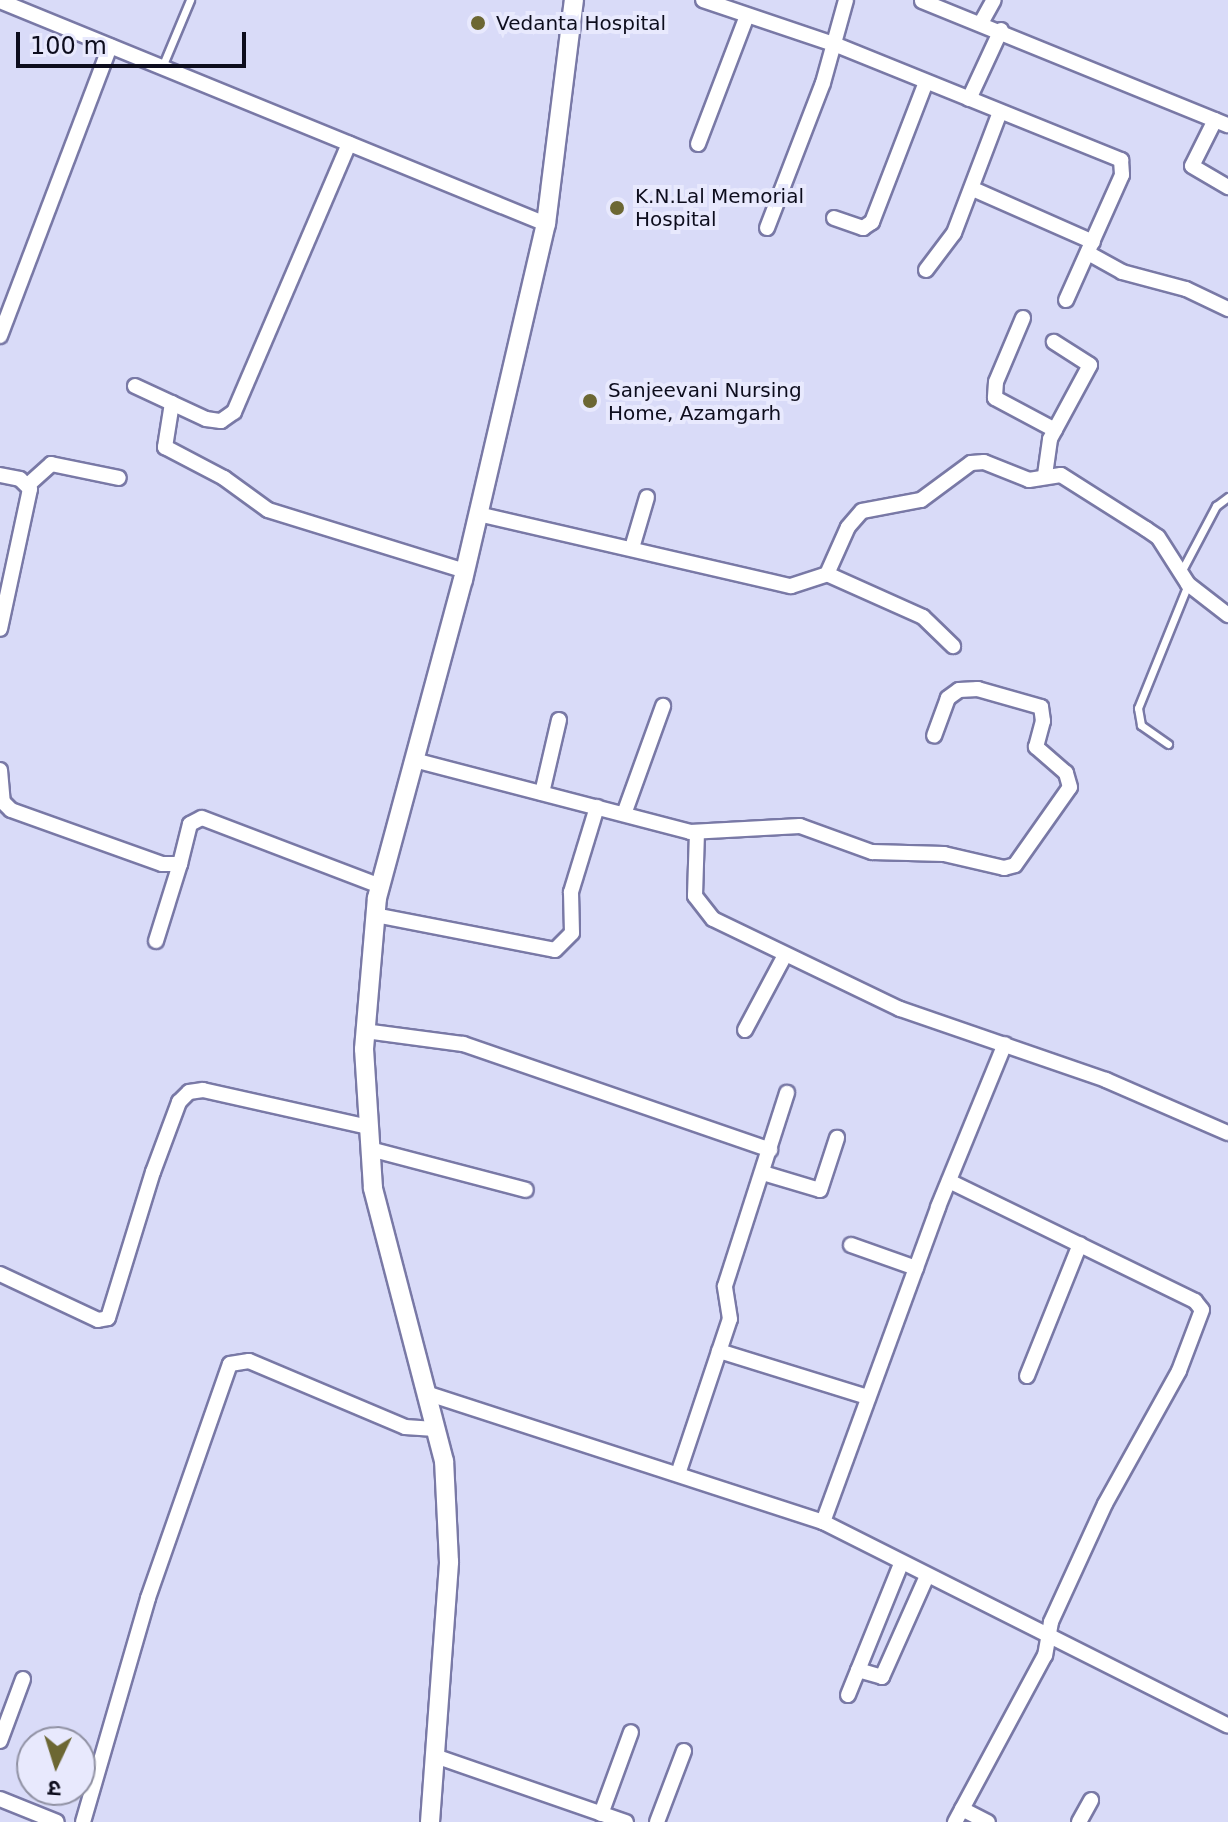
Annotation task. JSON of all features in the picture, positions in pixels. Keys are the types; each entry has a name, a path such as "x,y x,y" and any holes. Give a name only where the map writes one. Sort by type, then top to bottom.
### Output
{"street":[{"path":"430,1822 449,1562 444,1461 373,1188 365,1031 380,886 465,571 546,224 574,0"},
{"path":"703,0 834,44 1121,160 1122,175 1066,300"},
{"path":"767,228 834,44 846,0"},
{"path":"981,23 994,0"},
{"path":"0,1 546,224"},
{"path":"922,1 1001,30 1221,123 1192,166 1228,187"},
{"path":"698,144 747,16"},
{"path":"969,99 1001,30"},
{"path":"0,336 110,46"},
{"path":"834,218 863,228 872,222 926,82"},
{"path":"926,270 950,239 973,189 1000,112"},
{"path":"135,386 221,421 240,404 349,144"},
{"path":"973,189 1090,247 1122,272 1186,289 1228,309"},
{"path":"1023,318 996,382 995,398 1055,430"},
{"path":"1045,475 1047,444 1090,365 1054,342"},
{"path":"172,403 165,447 224,478 268,510 465,571"},
{"path":"827,574 848,527 862,511 921,500 976,461 1029,480 1045,475 1061,475 1158,537 1184,578 1228,615"},
{"path":"0,629 29,484 51,464 119,478"},
{"path":"0,475 29,484"},
{"path":"632,548 647,497"},
{"path":"478,514 791,586 827,574 923,617 953,646"},
{"path":"414,760 697,832 800,826 872,852 966,857 1004,868 1015,865 1070,787 1066,773 1036,747 1041,707 978,689 959,690 948,698 934,736"},
{"path":"624,814 663,706"},
{"path":"542,793 559,720"},
{"path":"0,770 3,802 11,810 162,864 180,864"},
{"path":"375,915 555,950 572,933 573,882 597,807"},
{"path":"156,941 190,824 202,818 380,886"},
{"path":"697,832 699,905 713,919 900,1009 1005,1044 1228,1133"},
{"path":"745,1030 785,955"},
{"path":"365,1031 463,1044 770,1150"},
{"path":"823,1522 949,1181 1005,1044"},
{"path":"0,1274 98,1320 108,1318 153,1172 179,1102 189,1092 203,1090 369,1127"},
{"path":"678,1474 731,1314 725,1286 787,1093"},
{"path":"763,1173 820,1190 837,1138"},
{"path":"370,1149 526,1190"},
{"path":"949,1181 1195,1301 1202,1310 1179,1371 1098,1518 1051,1622 1051,1636 958,1815 988,1822"},
{"path":"1027,1376 1080,1244"},
{"path":"851,1245 916,1268"},
{"path":"719,1351 868,1397"},
{"path":"83,1822 148,1598 230,1364 249,1361 405,1427 435,1429"},
{"path":"426,1393 823,1522 901,1564 1228,1726"},
{"path":"848,1695 901,1564"},
{"path":"858,1670 876,1680 882,1677 927,1576"},
{"path":"0,1741 23,1679"},
{"path":"435,1756 614,1819 631,1732"},
{"path":"657,1822 684,1751"},
{"path":"0,1799 57,1822"},
{"path":"1079,1822 1091,1800"}],"lane":[{"path":"162,67 190,0"},
{"path":"1168,744 1141,725 1138,708 1184,578 1216,506 1228,497"}],"place":[{"name":"Vedanta Hospital","path":"478,23"},
{"name":"K.N.Lal Memorial Hospital","path":"617,208"},
{"name":"Sanjeevani Nursing Home, Azamgarh","path":"590,401"}]}
